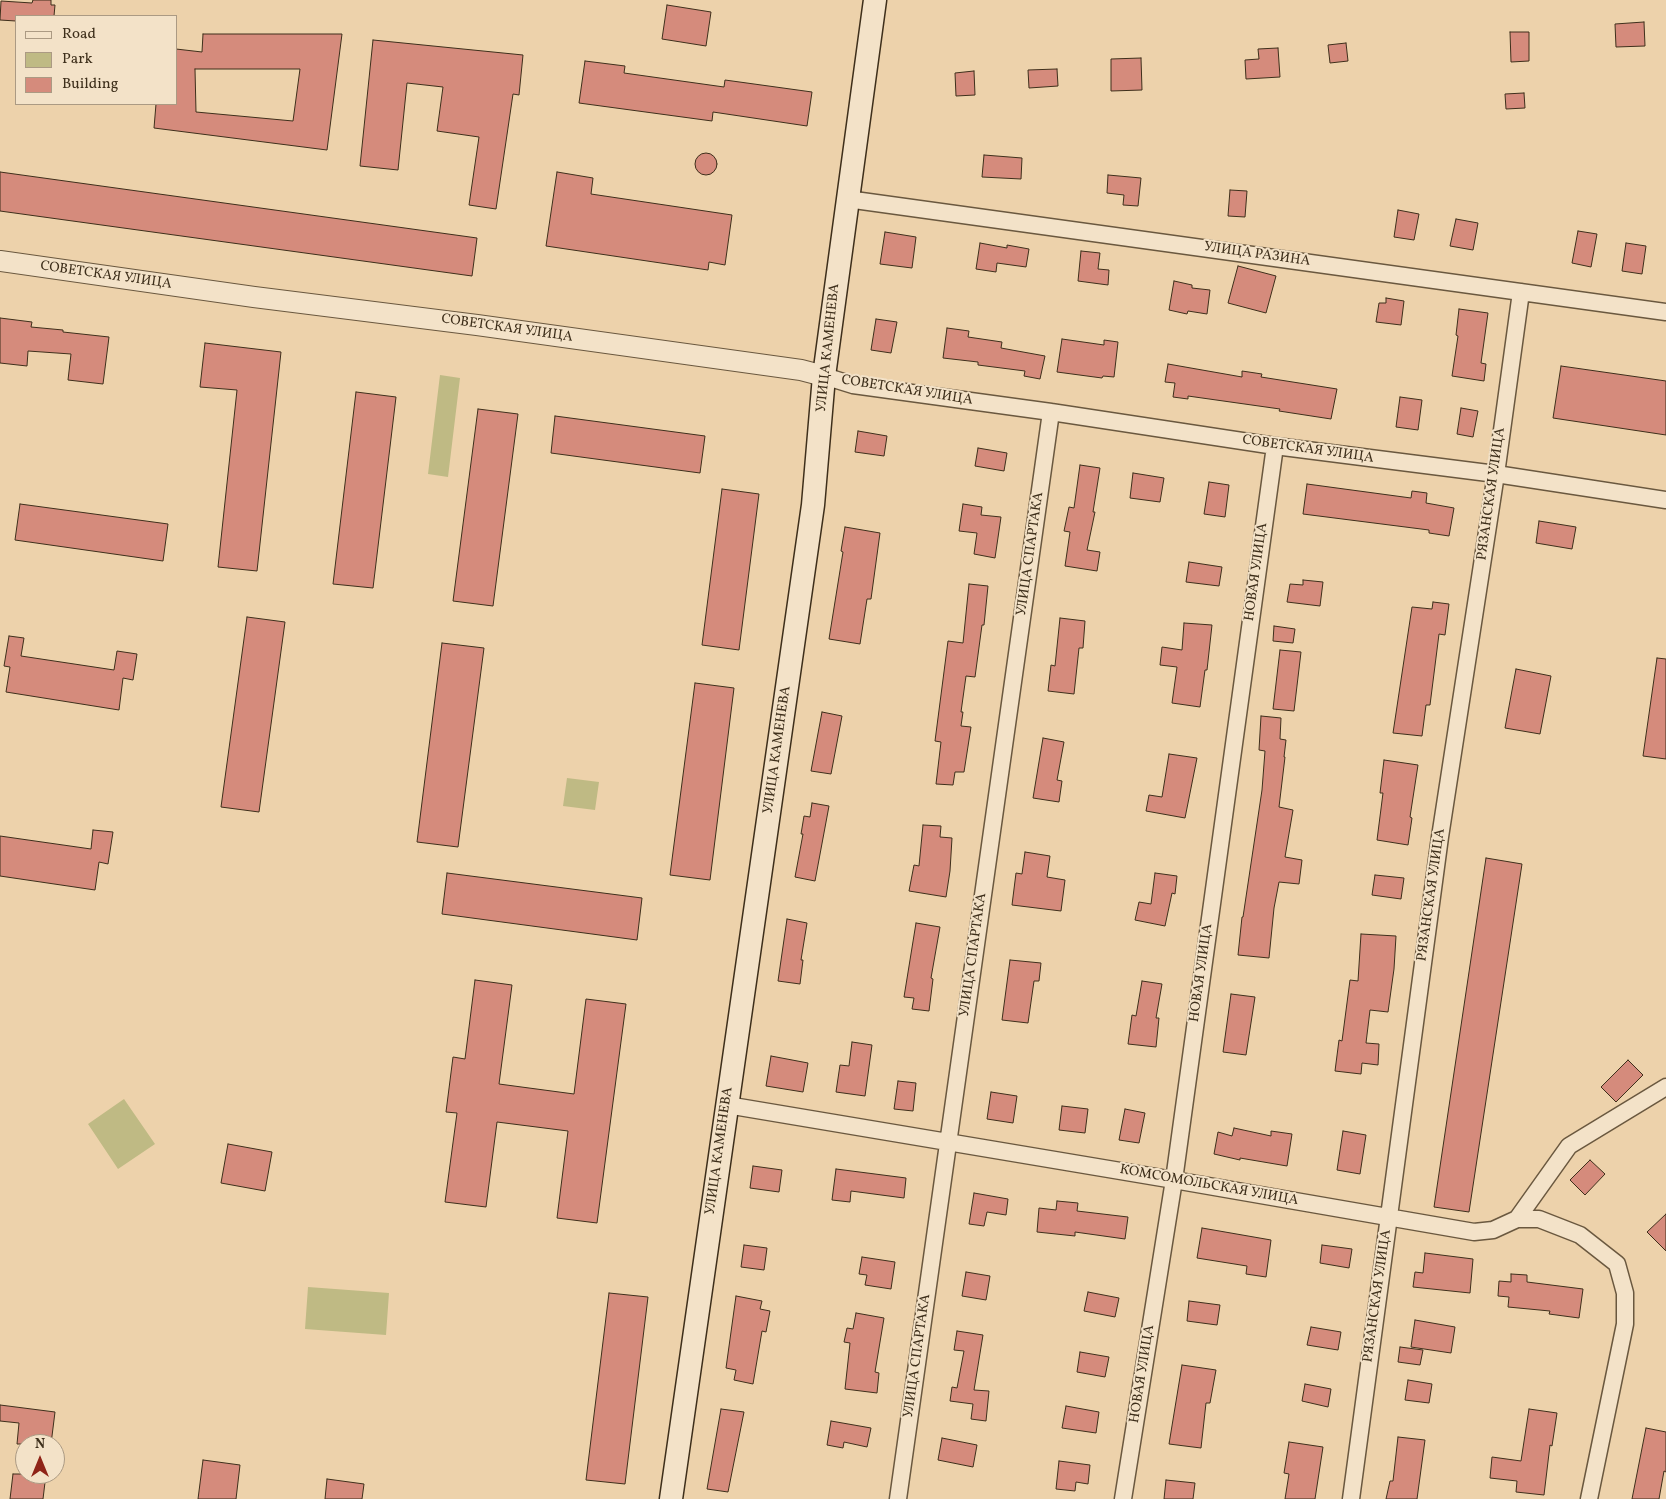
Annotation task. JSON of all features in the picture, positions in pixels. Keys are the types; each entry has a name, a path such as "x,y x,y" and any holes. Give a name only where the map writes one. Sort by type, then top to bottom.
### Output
{"main road":[{"name":"УЛИЦА КАМЕНЕВА","path":"670,1499 814,498 824,376 875,0"}],"street":[{"name":"УЛИЦА РАЗИНА","path":"847,200 1666,312"},
{"name":"СОВЕТСКАЯ УЛИЦА","path":"0,261 801,370 853,385 1051,412 1275,446 1496,474 1666,500"},
{"name":"РЯЗАНСКАЯ УЛИЦА","path":"1351,1499 1440,837 1496,474 1521,292"},
{"name":"УЛИЦА СПАРТАКА","path":"898,1499 1051,412"},
{"name":"НОВАЯ УЛИЦА","path":"1123,1499 1174,1180 1275,446"},
{"path":"1517,1218 1569,1146 1666,1087"},
{"name":"КОМСОМОЛЬСКАЯ УЛИЦА","path":"727,1106 1474,1232 1493,1230 1517,1218 1540,1218 1580,1235 1617,1264 1625,1293 1625,1324 1589,1499"}],"green space":[{"path":"440,375 460,378 448,477 428,474"},
{"path":"567,778 599,782 595,810 563,806"},
{"path":"124,1099 155,1144 118,1169 88,1124"},
{"path":"308,1287 389,1293 386,1335 305,1329"}],"building":[{"path":"33,0 51,0 51,5 55,5 54,15 15,15 15,21 0,20 1,1 32,3"},
{"path":"667,5 711,12 706,46 662,39"},
{"path":"1644,22 1645,46 1616,47 1615,24"},
{"path":"1510,32 1529,32 1529,61 1511,62"},
{"path":"203,34 342,34 327,150 154,128 156,105 178,105 178,49 202,52","holes":["195,69 300,69 293,121 196,112"]},
{"path":"373,40 523,55 519,95 513,94 496,209 469,205 479,137 437,131 443,87 407,83 398,170 360,166"},
{"path":"1346,43 1348,61 1330,63 1328,45"},
{"path":"1278,48 1280,77 1246,79 1245,60 1259,59 1258,49"},
{"path":"1141,58 1142,90 1111,91 1111,59"},
{"path":"585,61 625,66 624,73 724,87 725,80 812,92 807,126 713,112 712,121 579,103"},
{"path":"1057,69 1058,86 1029,88 1028,70"},
{"path":"974,71 975,95 956,96 955,73"},
{"path":"1524,93 1525,108 1506,109 1505,94"},
{"path":"702,153 710,153 717,160 717,168 710,175 702,175 695,168 695,160"},
{"path":"984,155 1022,158 1021,179 982,177"},
{"path":"0,172 477,238 472,276 0,211"},
{"path":"557,172 593,178 591,194 732,215 725,265 709,262 708,270 546,246"},
{"path":"1108,175 1141,178 1138,206 1123,205 1124,195 1107,193"},
{"path":"1230,190 1247,191 1245,217 1228,216"},
{"path":"1398,210 1419,214 1414,240 1394,237"},
{"path":"1456,219 1478,223 1473,250 1450,246"},
{"path":"1578,231 1597,234 1591,267 1572,263"},
{"path":"885,232 916,237 912,268 880,264"},
{"path":"980,243 1007,248 1007,245 1029,249 1026,267 997,263 996,272 976,269"},
{"path":"1626,243 1646,246 1642,274 1622,271"},
{"path":"1081,251 1100,253 1098,269 1109,270 1108,285 1078,281"},
{"path":"1238,266 1276,276 1266,313 1228,303"},
{"path":"1174,281 1192,285 1192,288 1210,290 1207,314 1188,311 1187,314 1169,310"},
{"path":"1386,298 1404,301 1401,325 1376,322 1379,303 1386,303"},
{"path":"1459,309 1488,313 1481,363 1486,364 1484,381 1452,376 1458,336 1456,335"},
{"path":"0,318 32,322 31,327 109,337 103,384 68,380 71,354 28,351 27,366 0,363"},
{"path":"876,319 897,322 891,353 871,350"},
{"path":"947,328 969,331 968,337 1002,342 1001,348 1045,356 1040,379 1024,376 1025,371 978,365 978,362 943,358"},
{"path":"1062,339 1104,345 1104,340 1118,342 1114,377 1103,376 1102,378 1057,372"},
{"path":"205,343 281,352 257,571 218,567 237,390 200,387"},
{"path":"1168,364 1242,377 1242,371 1262,374 1261,377 1337,389 1331,419 1279,411 1280,409 1188,396 1188,399 1173,397 1175,383 1165,382"},
{"path":"1561,366 1666,381 1666,435 1553,418"},
{"path":"356,392 396,397 373,588 333,584"},
{"path":"1400,397 1422,400 1418,430 1396,427"},
{"path":"1461,408 1478,411 1473,437 1457,434"},
{"path":"478,409 518,414 493,606 453,601"},
{"path":"555,416 705,436 700,473 551,453"},
{"path":"858,431 887,436 884,456 855,452"},
{"path":"978,448 1007,453 1004,471 975,466"},
{"path":"1080,465 1100,468 1093,512 1095,512 1087,550 1100,552 1097,571 1065,566 1070,532 1064,531 1069,507 1074,508"},
{"path":"1133,473 1164,478 1160,502 1130,498"},
{"path":"1209,482 1229,485 1225,517 1204,514"},
{"path":"1307,484 1411,498 1412,491 1427,493 1426,503 1454,508 1449,536 1429,533 1429,530 1303,514"},
{"path":"722,489 759,494 739,650 702,645"},
{"path":"20,504 168,524 163,561 15,540"},
{"path":"963,504 982,507 981,515 1001,517 995,558 974,554 977,533 959,531"},
{"path":"1539,521 1576,527 1572,549 1536,543"},
{"path":"845,527 880,533 871,599 867,599 860,644 829,639 843,552 841,551"},
{"path":"1189,562 1222,567 1219,586 1186,582"},
{"path":"1303,580 1323,582 1320,606 1287,602 1290,584 1303,585"},
{"path":"969,584 988,586 984,625 982,625 975,677 966,676 961,712 963,712 961,726 971,727 964,772 955,772 953,785 936,784 941,742 935,741 948,641 963,643"},
{"path":"1433,602 1449,604 1445,635 1439,634 1430,705 1426,705 1422,736 1393,733 1412,607 1432,609"},
{"path":"247,617 285,622 259,812 221,807"},
{"path":"1060,618 1085,621 1083,648 1079,648 1074,694 1048,691 1051,665 1055,666"},
{"path":"1184,623 1212,625 1207,670 1205,670 1200,707 1172,703 1177,667 1160,665 1162,647 1182,650"},
{"path":"1274,626 1295,629 1293,643 1273,641"},
{"path":"9,636 24,638 21,656 114,670 117,651 137,654 133,680 123,678 119,710 6,692 10,667 4,666"},
{"path":"442,643 484,648 458,847 417,842"},
{"path":"1280,650 1301,652 1294,711 1273,709"},
{"path":"1657,658 1666,659 1666,759 1643,756"},
{"path":"1516,669 1551,676 1540,734 1505,728"},
{"path":"695,683 734,688 710,880 670,875"},
{"path":"822,712 842,716 831,774 811,771"},
{"path":"1261,716 1281,718 1280,739 1286,740 1279,807 1293,810 1285,857 1302,860 1299,884 1279,882 1274,908 1269,958 1238,955 1242,917 1262,790 1265,751 1259,750"},
{"path":"1043,738 1064,742 1057,780 1062,781 1059,802 1033,798"},
{"path":"1169,754 1197,758 1185,818 1146,811 1149,795 1162,797"},
{"path":"1384,760 1418,765 1408,845 1377,840 1383,793 1380,793"},
{"path":"812,803 829,806 815,881 795,877 803,834 801,834 804,816 810,817"},
{"path":"923,825 941,826 940,837 952,838 946,897 909,891 914,865 919,866"},
{"path":"93,830 113,832 108,864 99,862 95,890 0,876 0,836 91,849"},
{"path":"1025,852 1050,856 1047,877 1065,880 1061,911 1012,905 1016,873 1022,874"},
{"path":"1486,858 1522,864 1469,1212 1434,1207"},
{"path":"447,873 642,898 637,940 442,914"},
{"path":"1155,873 1177,876 1175,894 1172,893 1165,926 1135,920 1139,902 1151,904"},
{"path":"1375,875 1404,878 1401,899 1372,895"},
{"path":"787,919 807,923 801,960 803,960 800,984 778,981"},
{"path":"916,923 940,927 931,978 933,979 929,1011 912,1009 914,998 904,997"},
{"path":"1361,934 1396,936 1388,1012 1370,1010 1366,1043 1379,1044 1378,1065 1362,1063 1361,1074 1335,1071 1339,1040 1342,1041 1350,980 1358,981"},
{"path":"1010,960 1041,963 1039,981 1034,981 1028,1023 1002,1020"},
{"path":"475,980 512,985 499,1084 574,1094 586,999 626,1004 597,1223 557,1218 568,1131 497,1122 486,1207 445,1202 457,1113 446,1112 453,1057 465,1059"},
{"path":"1142,981 1162,984 1156,1018 1159,1018 1156,1047 1128,1044 1132,1015 1136,1016"},
{"path":"1231,994 1255,997 1246,1055 1223,1052"},
{"path":"852,1042 872,1045 865,1096 836,1092 840,1065 849,1066"},
{"path":"771,1056 808,1063 803,1092 766,1086"},
{"path":"1628,1060 1643,1075 1616,1102 1601,1087"},
{"path":"898,1081 916,1083 913,1111 894,1109"},
{"path":"991,1092 1017,1096 1013,1123 987,1119"},
{"path":"1062,1106 1088,1109 1085,1133 1059,1130"},
{"path":"1125,1109 1145,1113 1139,1143 1119,1140"},
{"path":"1234,1128 1271,1136 1271,1131 1292,1134 1287,1166 1240,1158 1240,1160 1214,1154 1218,1132 1232,1136"},
{"path":"1343,1131 1366,1135 1360,1174 1337,1170"},
{"path":"228,1144 272,1152 265,1191 221,1183"},
{"path":"1590,1160 1605,1174 1585,1195 1570,1180"},
{"path":"753,1166 782,1170 779,1192 750,1188"},
{"path":"836,1169 906,1178 904,1198 851,1191 850,1202 832,1200"},
{"path":"974,1193 1008,1199 1006,1215 987,1212 984,1226 969,1224"},
{"path":"1057,1201 1078,1203 1077,1211 1128,1217 1125,1239 1075,1232 1075,1236 1037,1232 1039,1208 1056,1210"},
{"path":"1666,1214 1666,1251 1647,1232"},
{"path":"1202,1228 1271,1240 1266,1277 1246,1274 1247,1266 1197,1258"},
{"path":"744,1245 767,1248 764,1270 741,1267"},
{"path":"1322,1245 1352,1249 1349,1268 1320,1263"},
{"path":"1425,1253 1473,1259 1470,1293 1413,1287 1415,1272 1423,1273"},
{"path":"862,1257 895,1262 891,1289 865,1285 867,1275 859,1274"},
{"path":"966,1272 990,1276 986,1300 962,1296"},
{"path":"1511,1274 1527,1275 1527,1282 1583,1289 1579,1318 1549,1314 1550,1311 1508,1307 1509,1297 1498,1296 1499,1281 1511,1282"},
{"path":"1088,1292 1119,1298 1115,1317 1084,1311"},
{"path":"609,1293 648,1297 625,1484 586,1480"},
{"path":"736,1296 762,1301 760,1309 770,1311 766,1332 762,1331 753,1384 734,1380 736,1370 726,1368"},
{"path":"1189,1301 1220,1305 1217,1325 1187,1321"},
{"path":"856,1313 884,1318 875,1372 879,1373 877,1393 845,1389 850,1343 844,1342 847,1328 853,1329"},
{"path":"1415,1320 1455,1327 1451,1353 1411,1347"},
{"path":"1311,1327 1341,1332 1338,1350 1307,1345"},
{"path":"957,1331 983,1335 974,1390 989,1391 986,1421 971,1419 973,1404 950,1401 952,1387 957,1388 964,1351 954,1350"},
{"path":"1400,1347 1423,1350 1420,1365 1398,1362"},
{"path":"1080,1352 1109,1357 1105,1377 1077,1372"},
{"path":"1182,1365 1216,1370 1210,1403 1206,1403 1201,1448 1169,1444"},
{"path":"1408,1380 1432,1384 1429,1403 1405,1400"},
{"path":"1305,1384 1331,1389 1328,1407 1302,1401"},
{"path":"0,1405 55,1412 52,1434 18,1434 19,1423 0,1421"},
{"path":"1066,1406 1099,1412 1096,1433 1062,1428"},
{"path":"721,1409 744,1412 728,1492 707,1489"},
{"path":"1529,1409 1557,1413 1552,1446 1550,1445 1544,1495 1516,1492 1517,1481 1490,1478 1492,1457 1521,1461"},
{"path":"831,1421 871,1428 867,1447 844,1442 843,1448 827,1445"},
{"path":"1646,1428 1666,1432 1666,1472 1664,1471 1659,1499 1632,1499"},
{"path":"1398,1437 1425,1440 1417,1499 1386,1499 1390,1481 1393,1481"},
{"path":"942,1438 977,1445 973,1467 938,1460"},
{"path":"1289,1442 1323,1447 1315,1499 1285,1499 1289,1474 1284,1473"},
{"path":"203,1460 240,1465 236,1499 198,1499"},
{"path":"1059,1461 1090,1465 1088,1484 1076,1482 1075,1491 1056,1489"},
{"path":"13,1474 15,1474 15,1484 45,1484 43,1499 10,1499"},
{"path":"327,1479 364,1484 362,1499 325,1499"},
{"path":"1166,1480 1195,1483 1193,1499 1164,1499"}]}
